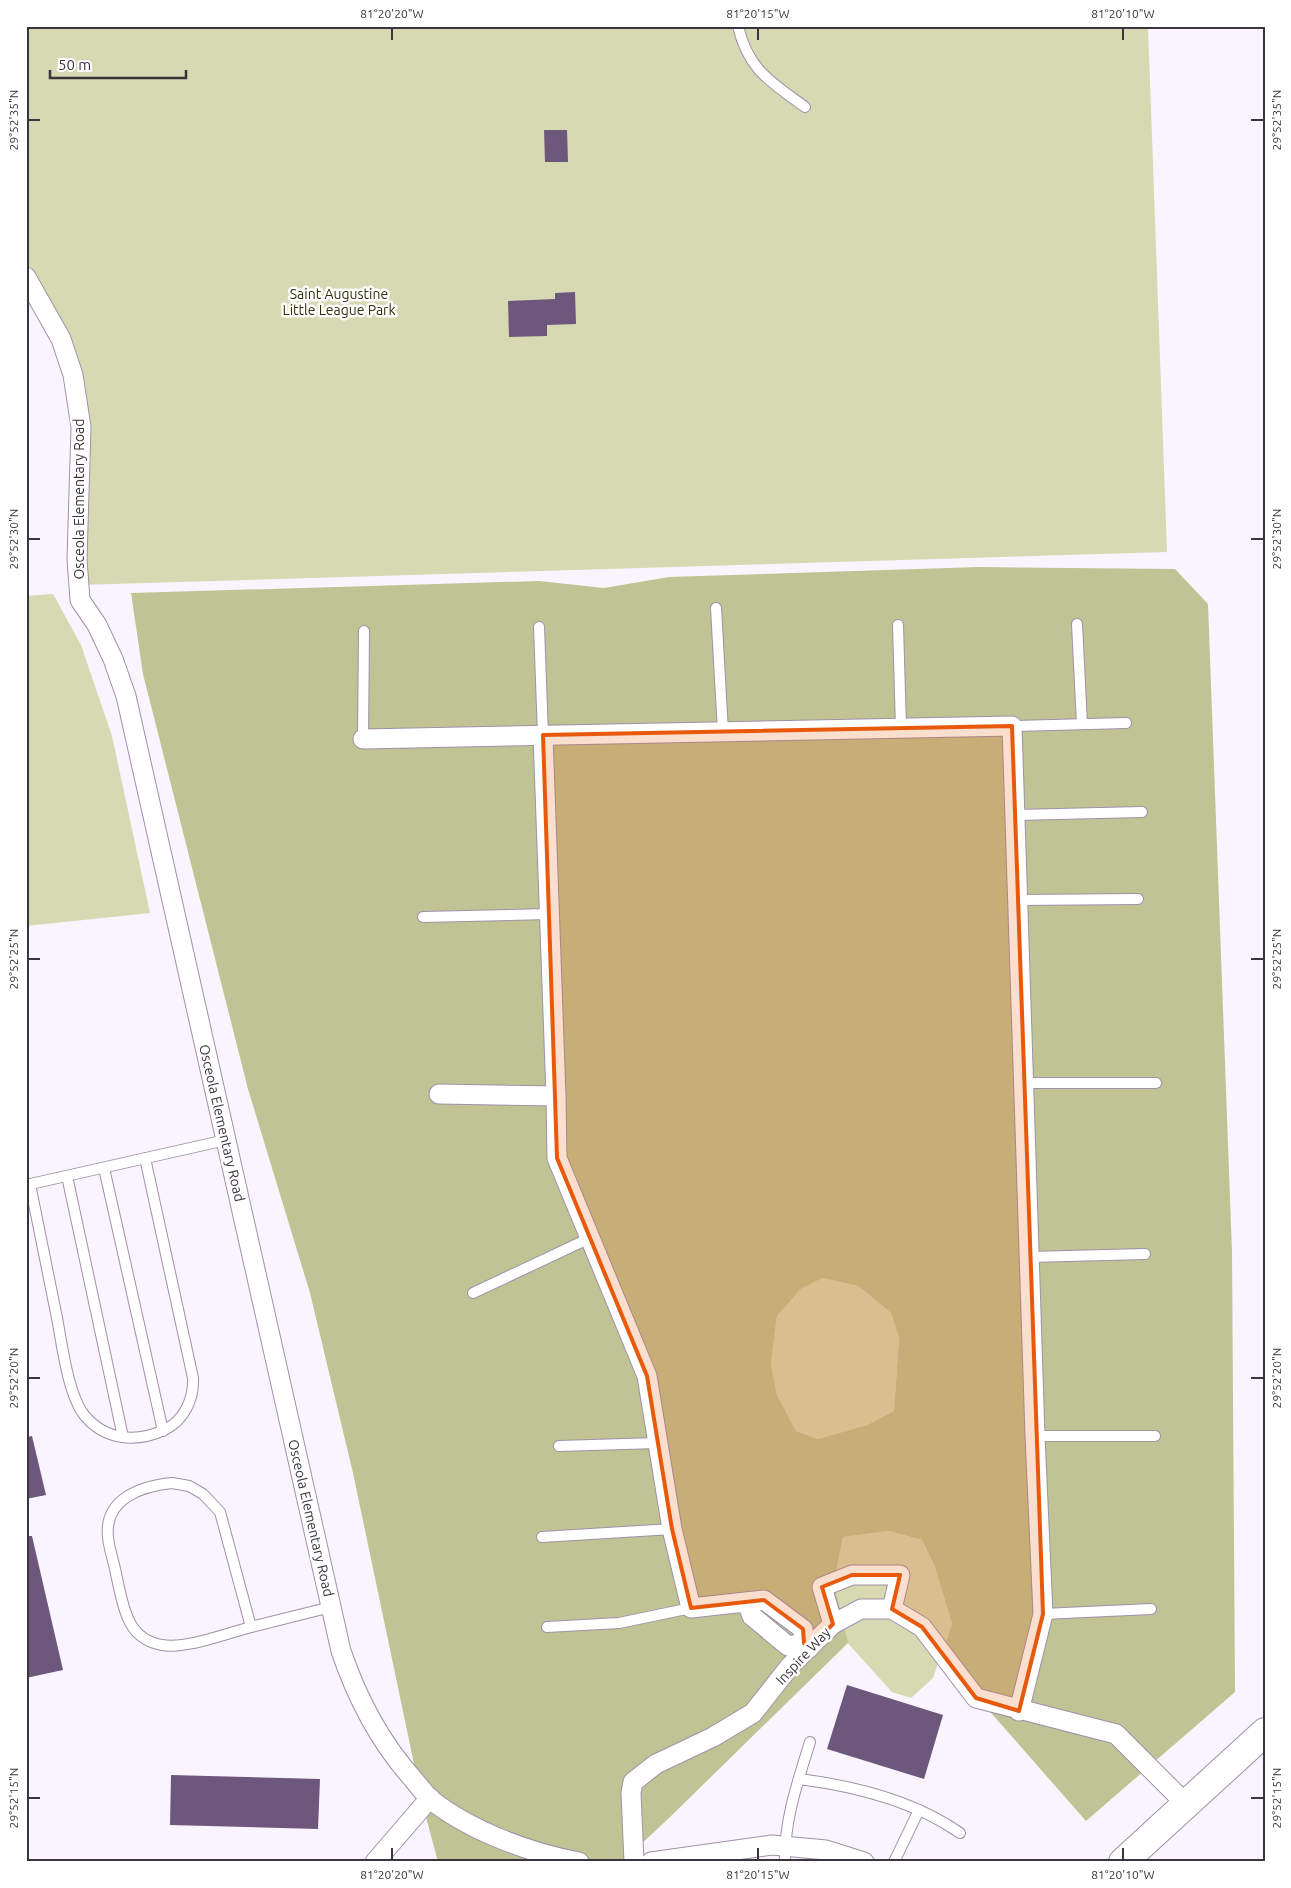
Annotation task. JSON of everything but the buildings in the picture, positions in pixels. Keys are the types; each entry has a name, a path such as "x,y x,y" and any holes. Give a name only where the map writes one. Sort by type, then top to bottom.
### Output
{"highway":[{"path":"1123,1862 1265,1732"}],"street":[{"name":"Osceola Elementary Road","path":"26,277 61,339 73,375 81,427 77,559 80,600 97,625 114,659 126,696 341,1651 354,1691 369,1718 403,1768 430,1798 499,1838 530,1850 579,1862"},
{"path":"363,738 1012,726 1035,1436 1043,1614 1019,1710"},
{"path":"543,735 557,1158 647,1376 672,1529 691,1608 747,1603 752,1616 788,1646 806,1645"},
{"path":"439,1094 556,1096"},
{"path":"833,1624 822,1587 852,1575 900,1575 892,1609"},
{"name":"Inspire Way","path":"634,1862 631,1793 633,1782 656,1764 713,1737 753,1713 806,1645 833,1624 861,1609 892,1609 922,1626 976,1698 1116,1734 1186,1804"},
{"path":"375,1862 430,1798"},
{"path":"651,1862 708,1855 758,1845 785,1854 826,1850 864,1862"}],"lane":[{"path":"738,26 742,44 758,72 805,107"},
{"path":"716,608 723,732"},
{"path":"1077,624 1082,724"},
{"path":"898,625 900,728"},
{"path":"539,627 543,735"},
{"path":"363,738 364,631"},
{"path":"1012,726 1126,722"},
{"path":"1016,815 1142,812"},
{"path":"1018,900 1138,899"},
{"path":"423,917 549,914"},
{"path":"1024,1083 1156,1083"},
{"path":"145,1158 194,1378 192,1394 186,1410 169,1428 134,1438 102,1431 84,1414 80,1407 68,1373 28,1185 145,1158 226,1140"},
{"path":"104,1168 163,1430"},
{"path":"67,1176 123,1437"},
{"path":"473,1293 590,1238"},
{"path":"1029,1256 1145,1254"},
{"path":"1035,1436 1155,1436"},
{"path":"559,1446 657,1443"},
{"path":"251,1628 220,1512 210,1499 189,1486 172,1483 135,1491 121,1500 112,1513 108,1538 127,1620 138,1634 160,1645 177,1646 251,1628 331,1607"},
{"path":"542,1537 672,1529"},
{"path":"547,1627 619,1623 691,1608"},
{"path":"1043,1614 1151,1609"},
{"path":"785,1854 790,1808 810,1742"},
{"path":"799,1779 864,1791 919,1810 960,1833"},
{"path":"894,1862 919,1810"}],"highlighted area":[{"path":"1012,726 1043,1614 1019,1711 976,1698 922,1627 892,1609 900,1575 852,1575 822,1587 833,1624 809,1648 804,1643 803,1629 764,1600 691,1608 672,1529 647,1376 557,1158 543,735"}],"green space":[{"name":"Saint Augustine Little League Park","path":"26,26 1148,26 1167,552 79,585 73,375 26,277"},
{"path":"979,567 1175,569 1208,604 1232,1252 1235,1692 1086,1821 941,1656 952,1624 935,1567 922,1540 889,1531 843,1537 834,1583 848,1643 622,1862 438,1862 422,1802 353,1473 310,1293 248,1089 143,674 131,593 539,581 604,588 669,577","holes":["823,1278 858,1286 891,1313 899,1338 894,1411 867,1425 818,1439 796,1431 777,1395 771,1363 777,1316 801,1289"]},
{"path":"53,594 81,645 112,736 150,913 26,926 26,596"},
{"path":"823,1278 858,1286 891,1313 899,1338 894,1411 867,1425 818,1439 796,1431 777,1395 771,1363 777,1316 801,1289"},
{"path":"889,1531 922,1540 935,1567 952,1624 933,1678 911,1698 892,1692 845,1640 834,1583 843,1537"}]}
